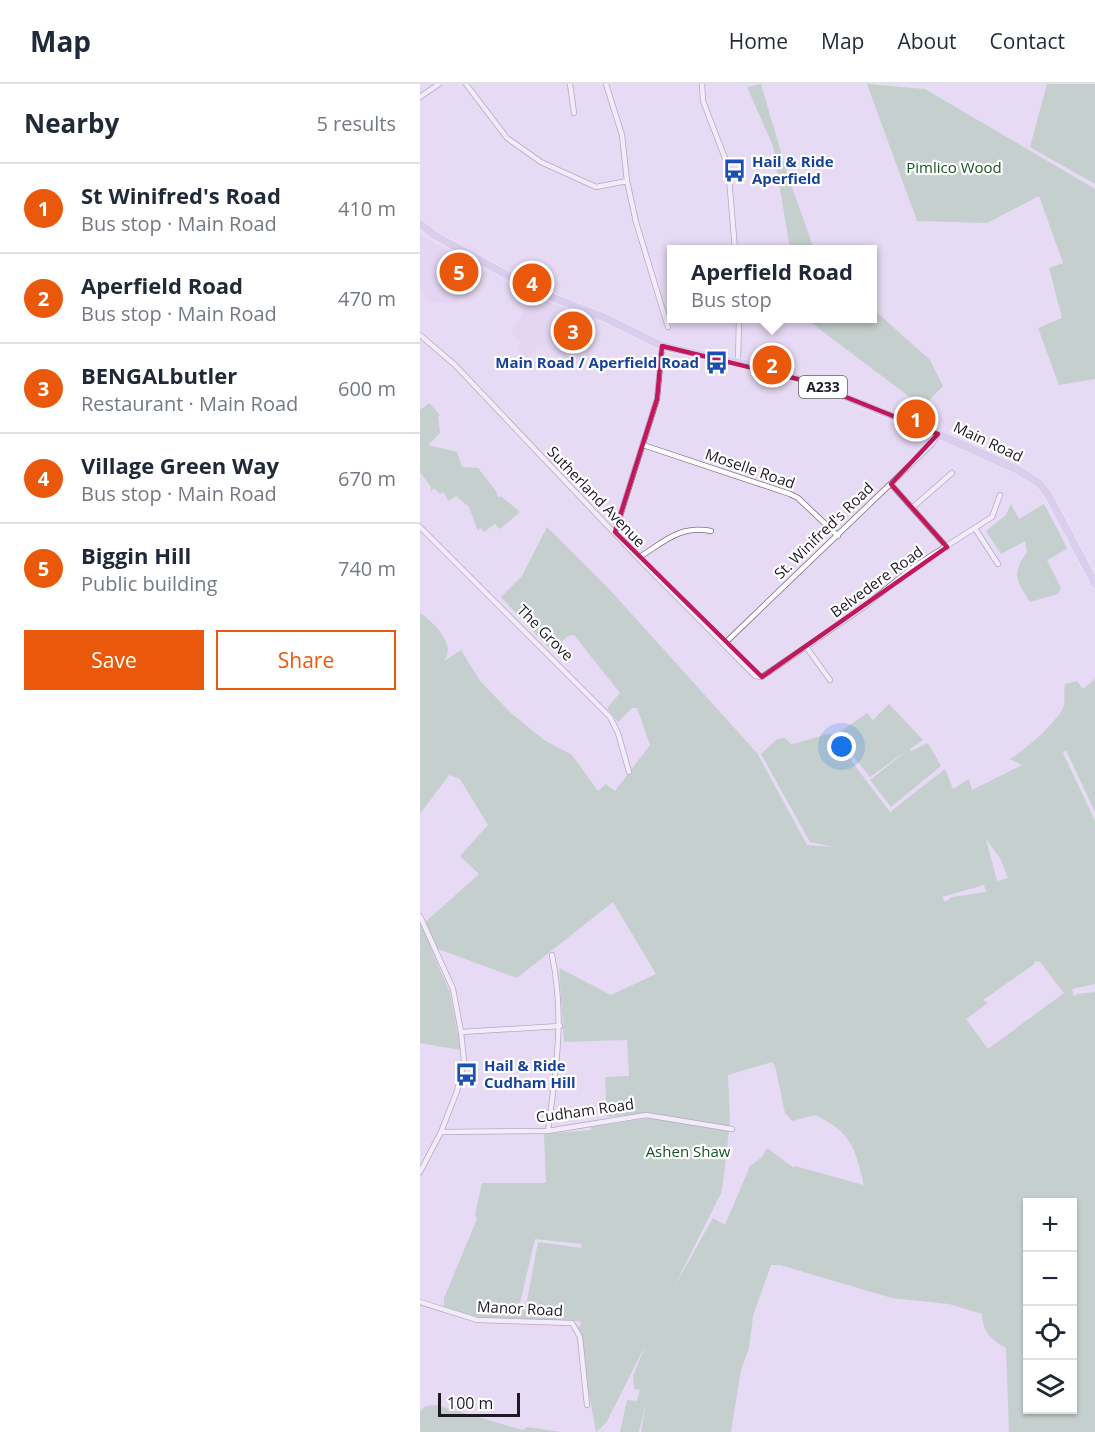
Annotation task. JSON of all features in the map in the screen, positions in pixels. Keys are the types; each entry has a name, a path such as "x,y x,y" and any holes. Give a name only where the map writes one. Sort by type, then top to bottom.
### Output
{"main road":[{"name":"Main Road","path":"420,224 434,235 536,291 605,318 662,346 738,362 807,381 938,434 1016,469 1039,483 1059,513 1095,584"}],"street":[{"path":"420,97 439,84"},
{"path":"466,84 507,138 541,162 596,187 627,181"},
{"path":"570,84 574,113"},
{"path":"606,84 622,135 627,181 668,327"},
{"path":"702,84 703,100 728,166 735,245"},
{"path":"738,362 739,323"},
{"name":"Sutherland Avenue","path":"420,335 455,365 638,558 755,676"},
{"path":"615,532 657,399 662,346"},
{"name":"St. Winifred's Road","path":"724,644 932,444 938,434"},
{"name":"Moselle Road","path":"643,445 790,494 798,498 838,536"},
{"path":"914,507 952,472"},
{"path":"891,484 914,507 947,547"},
{"name":"Belvedere Road","path":"755,676 766,676 807,648 912,568 976,530 992,517 1000,495"},
{"name":"The Grove","path":"420,527 610,717 618,733 629,772"},
{"path":"638,558 680,532 693,528 711,531"},
{"path":"976,530 998,564"},
{"path":"807,648 830,680"},
{"path":"420,915 453,989 464,1061 457,1091 441,1132 420,1172"},
{"path":"548,1131 560,1026 557,982 552,955"},
{"path":"461,1032 560,1026"},
{"name":"Cudham Road","path":"441,1132 548,1131 646,1115 732,1129"},
{"name":"Manor Road","path":"420,1302 477,1320 572,1323 580,1336 587,1405"}],"highlighted area":[{"path":"662,346 806,381 938,434 891,484 947,547 762,677 615,532 657,399"}],"shaded area":[{"path":"420,235 489,274 477,288 473,286 466,298 461,296 457,303 428,302 420,290"},
{"path":"531,296 594,318 579,350 570,346 565,357 538,344 530,359 517,350 522,340 511,335"}],"green space":[{"path":"761,84 787,173 813,245 789,245 773,146 747,87"},
{"name":"Pimlico Wood","path":"867,84 925,89 1095,189 1095,379 1059,385 1038,328 1062,318 1049,268 1063,263 1039,196 987,223 917,221"},
{"path":"1047,84 1095,84 1095,184 1030,147"},
{"path":"877,313 930,360 943,386 923,407 811,323 877,323"},
{"path":"429,403 440,415 438,417 440,433 428,445 457,452 462,467 478,468 498,497 502,497 520,512 500,529 495,524 484,532 480,528 478,531 469,507 456,496 448,501 444,492 440,494 434,488 430,492 431,487 420,472 420,410"},
{"path":"1011,504 1019,519 1044,504 1064,542 1067,549 1047,560 1061,588 1058,594 1030,602 1019,583 1017,572 1027,552 1025,541 1001,554 986,531 1006,515"},
{"name":"Ashen Shaw","path":"547,527 610,590 757,753 807,845 834,847 810,842 761,754 777,739 785,738 791,744 831,734 890,812 945,769 953,789 969,779 972,790 1022,765 1010,759 1054,721 1064,706 1065,684 1077,681 1083,689 1095,679 1095,812 1066,750 1063,753 1095,821 1095,984 1072,989 1074,997 1077,994 1095,992 1095,1432 1009,1432 1006,1348 989,1335 984,1326 982,1314 949,1304 892,1298 780,1265 771,1265 753,1316 749,1348 741,1370 731,1432 641,1432 646,1403 639,1432 620,1432 627,1400 637,1401 640,1390 634,1389 633,1376 645,1346 606,1423 596,1432 577,1329 582,1323 475,1317 444,1308 444,1298 477,1219 475,1215 482,1183 546,1183 544,1134 591,1130 591,1127 650,1118 650,1113 607,1117 605,1077 629,1076 627,1040 564,1042 559,968 611,995 656,974 613,902 517,978 430,946 450,993 461,1050 420,1043 420,923 422,925 479,874 460,856 488,825 460,779 449,775 420,814 420,613 437,628 446,641 448,648 444,661 461,650 480,681 511,713 544,740 572,755 598,791 606,784 615,791 650,745 637,708 632,708 618,722 607,708 620,693 574,635 568,636 551,650 501,597 522,576","holes":["986,839 1000,858 1008,878 997,881","984,885 986,892 952,897 945,902 942,897","1035,961 1040,962 1064,993 988,1049 966,1019 988,1003 983,1000 1033,965","772,1062 775,1066 785,1113 792,1121 815,1115 837,1128 850,1143 858,1161 864,1185 795,1166 794,1168 767,1148 762,1157 750,1166 725,1225 713,1218 673,1289 722,1191 730,1122 728,1075","535,1239 582,1244 581,1248 538,1242 525,1311 517,1305 520,1303"]},
{"path":"889,704 923,740 910,749 911,751 928,743 941,766 891,807 870,780 909,749 870,777 836,735 867,713 873,720"},
{"path":"436,1405 523,1430 527,1427 562,1432 420,1432 420,1412 425,1406"}],"place":[{"name":"Hail & Ride Aperfield","path":"734,171"},
{"name":"Biggin Hill","path":"459,272"},
{"name":"Village Green Way","path":"532,283"},
{"name":"BENGALbutler","path":"573,331"},
{"name":"Main Road / Aperfield Road","path":"717,363"},
{"name":"Aperfield Road","path":"772,365"},
{"name":"St Winifred's Road","path":"916,419"},
{"name":"Hail & Ride Cudham Hill","path":"466,1075"}]}
